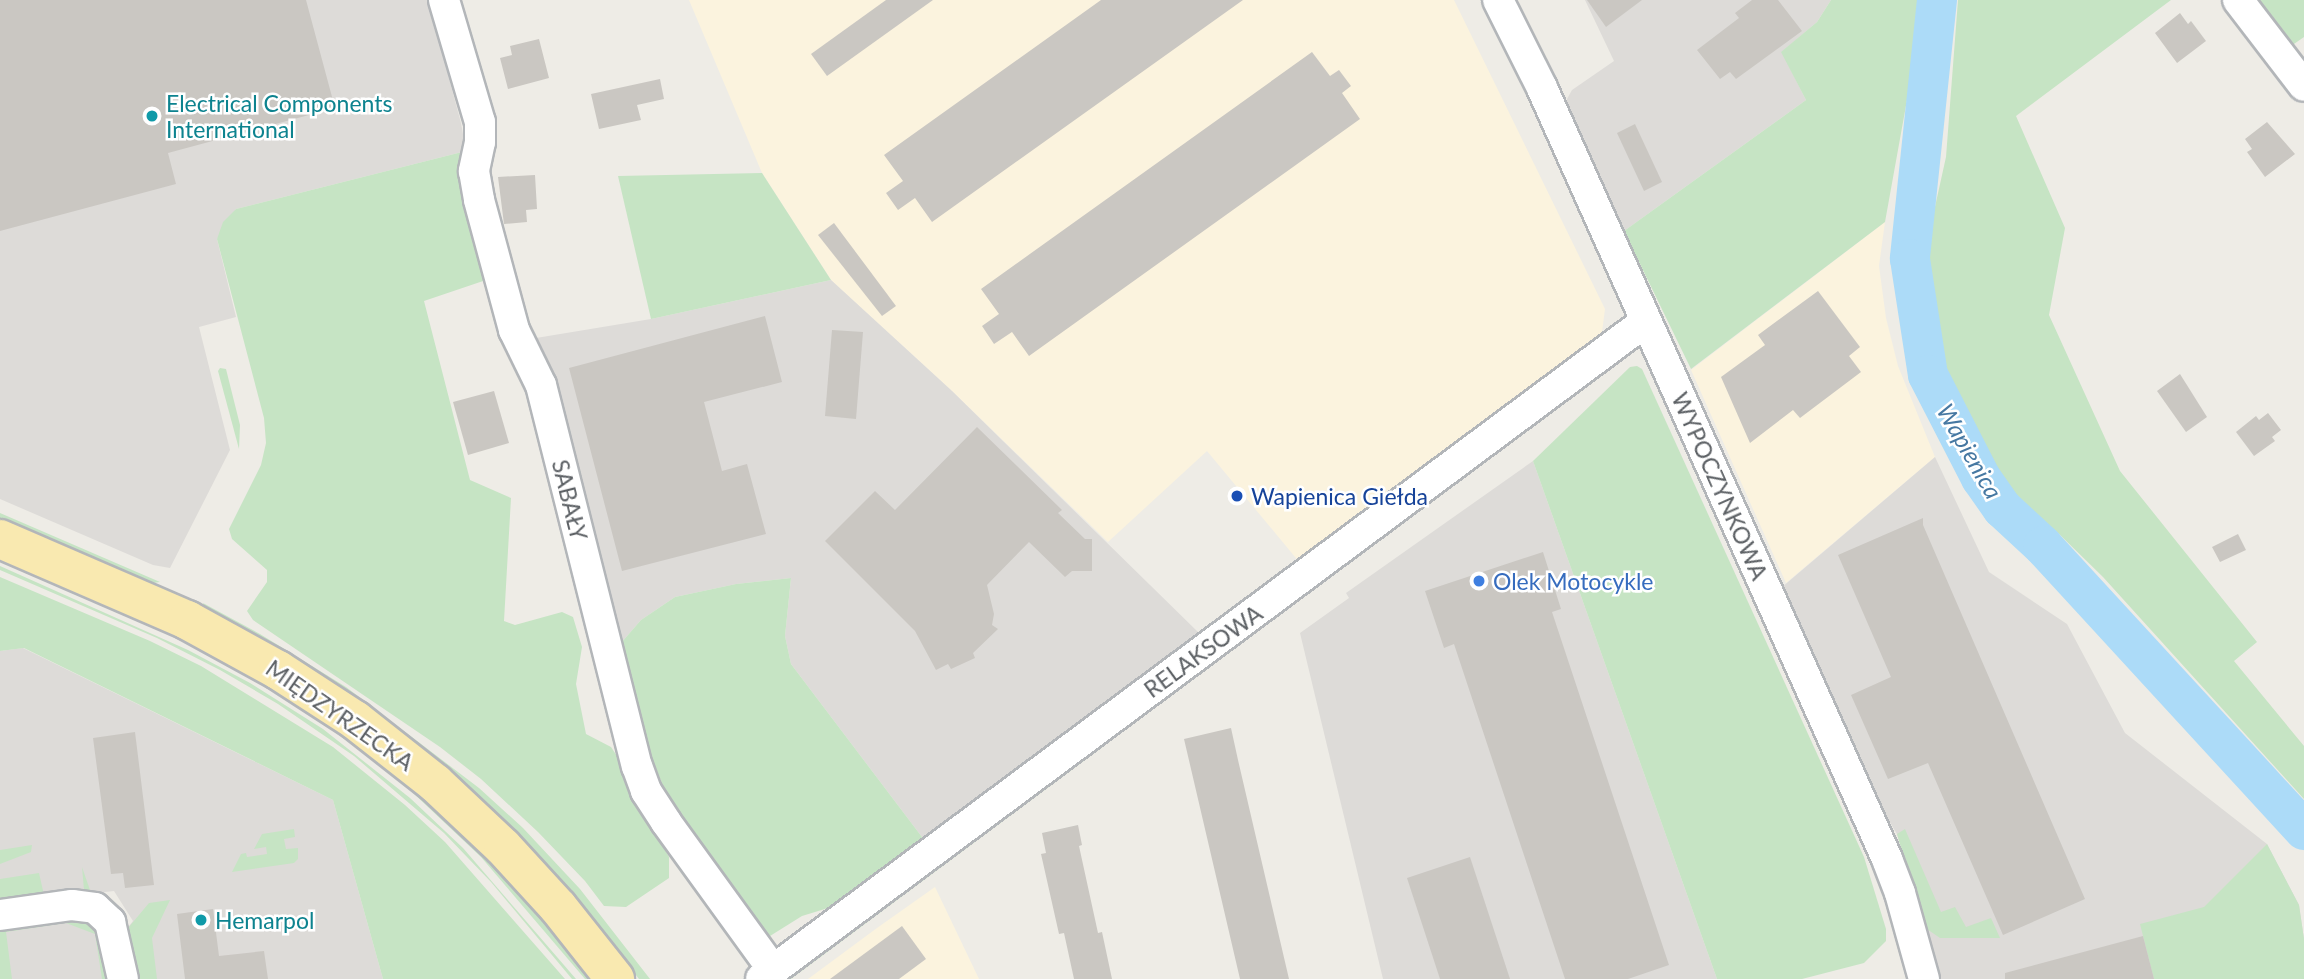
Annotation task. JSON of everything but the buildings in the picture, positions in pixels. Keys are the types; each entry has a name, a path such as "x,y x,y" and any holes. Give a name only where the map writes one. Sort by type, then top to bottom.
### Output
{"main road":[{"name":"MIĘDZYRZECKA","path":"0,538 199,626 278,670 355,720 435,783 503,847 558,907 615,979"}],"street":[{"name":"SABAŁY","path":"444,0 480,122 480,142 474,171 479,200 514,330 541,384 637,766 646,791 767,974"},
{"name":"WYPOCZYNKOWA","path":"1499,0 1542,88 1887,859 1900,893 1924,979"},
{"path":"2238,0 2304,86"},
{"name":"RELAKSOWA","path":"767,974 1645,322"},
{"path":"0,915 72,905 95,908 110,922 123,979"}],"shaded area":[{"path":"0,0 428,0 466,151 236,209 217,239 236,317 199,327 230,450 170,568 153,565 0,499"},
{"path":"689,0 1454,0 1605,309 1601,340 1300,563 1207,451 1108,542 952,391 831,280 762,173"},
{"path":"1585,0 1831,0 1817,22 1782,52 1806,100 1624,231 1567,108 1567,99 1572,90 1614,61"},
{"path":"1885,222 1879,266 1886,318 1898,366 1935,457 1786,583 1691,370"},
{"path":"831,280 952,391 1198,632 1151,674 925,841 791,664 785,636 791,578 736,584 675,597 641,620 621,643 530,339 651,319"},
{"path":"1935,457 1989,572 2067,624 2125,733 2267,844 2299,905 2304,939 2304,979 1938,979 1897,834 1875,798 1781,588"},
{"path":"1533,461 1717,979 1383,979 1300,633 1349,598 1346,593"},
{"path":"23,648 333,800 383,979 134,979 126,930 133,921 114,891 0,904 0,651"},
{"path":"935,887 979,979 808,979 877,928"},
{"path":"65,916 91,923 110,979 0,979 0,924"}],"green space":[{"path":"1831,0 1925,0 1885,222 1691,369 1624,231 1806,100 1781,52 1817,22"},
{"path":"1958,0 2171,0 2016,116 2065,228 2049,315 2120,471 2257,642 2234,661 2304,746 2304,799 2103,577 2057,532 1996,486 1937,375 1923,261 1946,157"},
{"path":"2245,0 2304,0 2304,37 2284,51"},
{"path":"466,151 492,278 424,301 470,480 511,498 504,621 515,625 562,612 573,617 582,647 576,684 586,734 611,747 625,768 639,803 669,857 669,878 626,907 604,906 585,881 538,832 481,779 440,747 253,620 247,611 267,582 267,570 232,539 229,529 261,465 266,443 264,418 217,239 223,222 236,209"},
{"path":"762,173 831,280 651,319 618,176"},
{"path":"1637,366 1642,369 1864,857 1886,929 1886,941 1864,963 1802,979 1717,979 1533,461 1630,367"},
{"path":"220,368 226,369 240,425 239,449 218,371"},
{"path":"0,513 160,582 146,584 0,523"},
{"path":"0,566 188,650 250,683 323,729 410,798 463,848 576,979 572,979 491,882 444,833 354,756 278,704 220,670 157,638 0,570"},
{"path":"0,577 150,641 201,666 333,747 405,805 445,842 565,979 383,979 333,800 24,648 0,651"},
{"path":"791,578 785,636 791,664 925,841 841,904 802,916 770,936 765,936 688,830 665,791 652,759 621,643 641,620 675,597 736,584"},
{"path":"203,603 260,634 346,687 479,788 523,828 580,889 650,979 639,979 580,902 491,811 207,612"},
{"path":"164,624 347,733 469,836 591,979 585,979 481,857 393,774 289,699 164,631"},
{"path":"1096,746 1104,746 791,979 782,979"},
{"path":"294,829 295,837 284,839 286,849 298,848 298,859 294,863 232,872 241,854 246,853 247,857 267,854 266,847 254,849 262,834"},
{"path":"1905,829 1941,912 1955,907 1966,927 1991,918 2000,938 1940,938 1924,927 1897,834"},
{"path":"2267,844 2299,905 2304,939 2304,979 2154,979 2140,924 2204,907"},
{"path":"32,845 31,852 0,864 0,850"},
{"path":"82,867 91,893 0,906 0,879 39,873 44,895 84,890"},
{"path":"170,900 152,938 157,979 131,979 123,934 149,903"},
{"path":"71,915 94,922 115,979 102,979 95,934 66,923 6,932 12,979 0,979 0,924"}],"waterway":[{"name":"Wapienica","path":"1937,0 1910,259 1928,375 1981,478 2002,508 2043,546 2304,830"}],"place":[{"name":"Electrical Components International","path":"152,116"},
{"name":"Wapienica Giełda","path":"1237,496"},
{"name":"Olek Motocykle","path":"1479,581"},
{"name":"Hemarpol","path":"201,920"}]}
